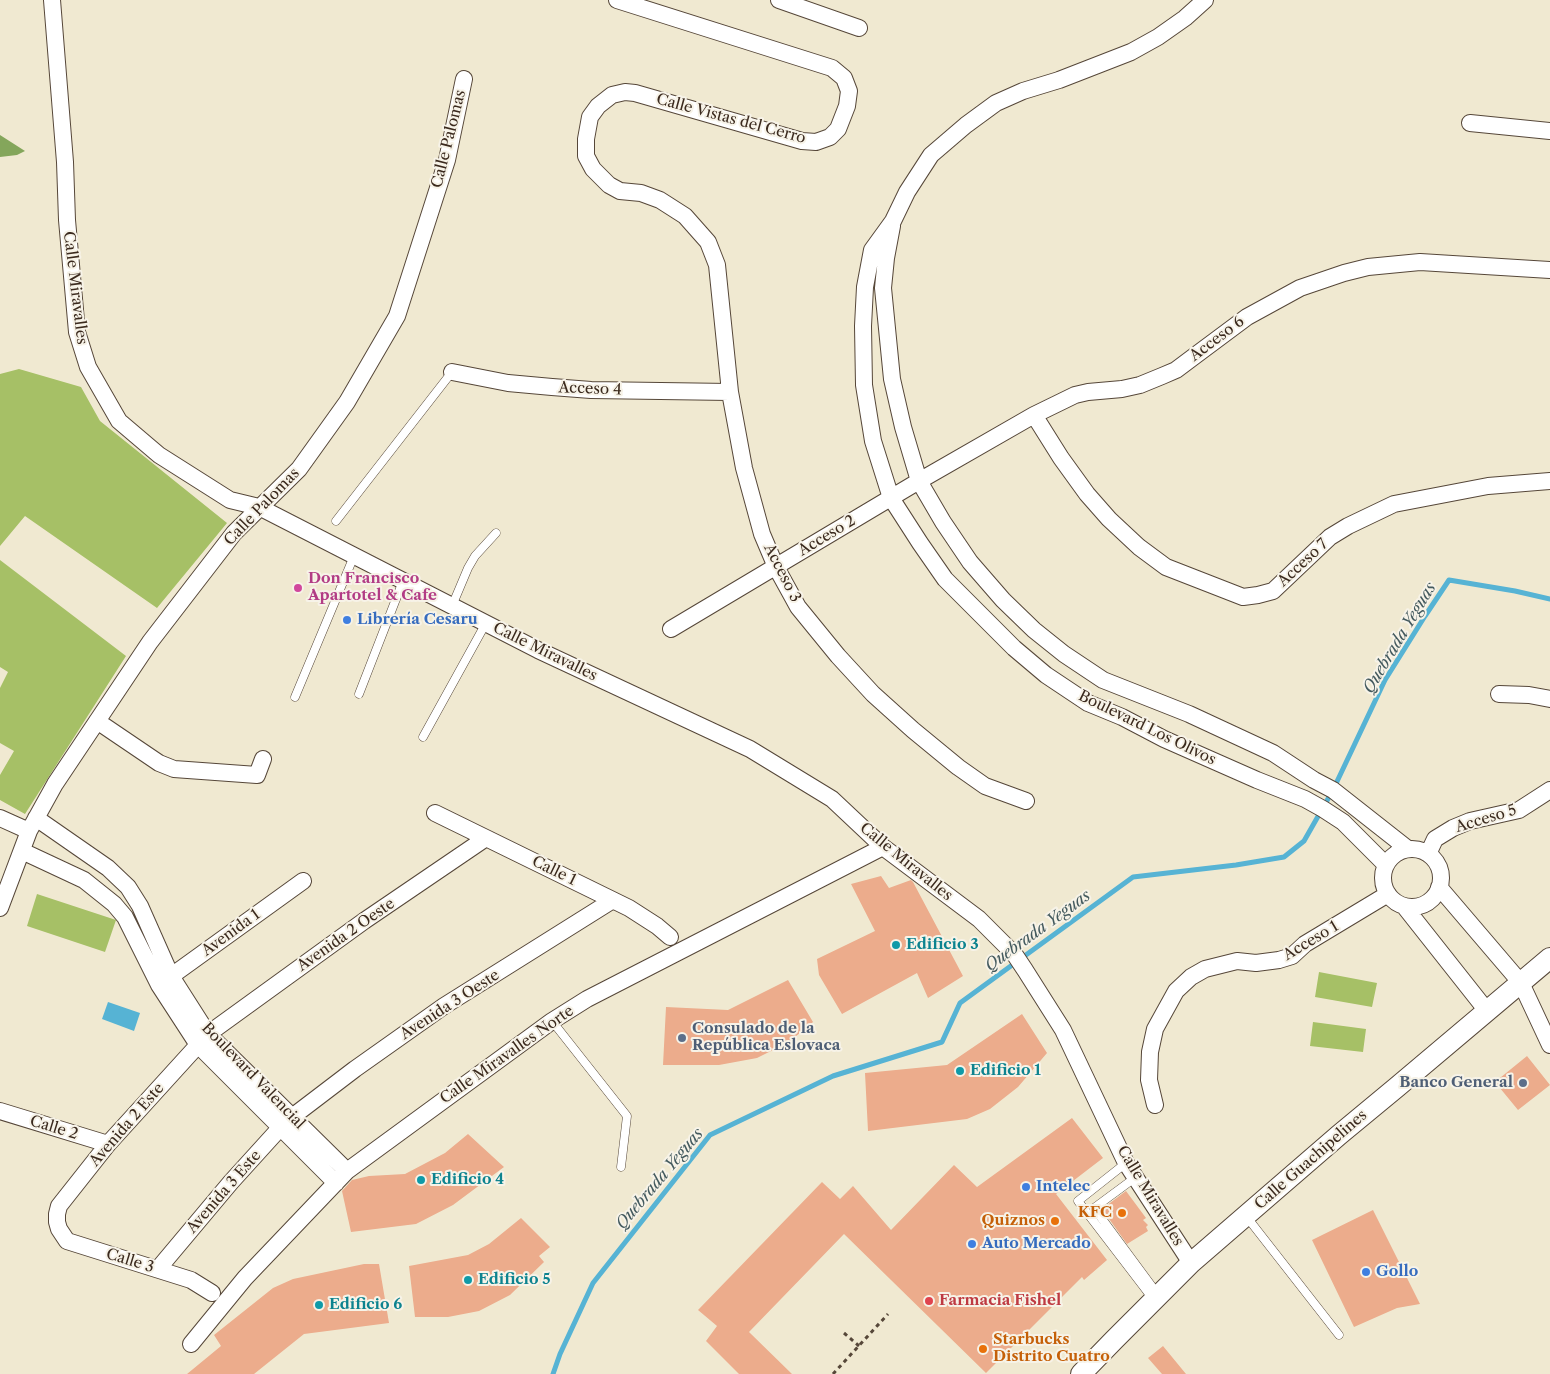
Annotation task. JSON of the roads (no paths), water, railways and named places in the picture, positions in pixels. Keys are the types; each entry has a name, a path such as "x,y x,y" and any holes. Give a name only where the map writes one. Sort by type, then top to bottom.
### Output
{"street":[{"name":"Calle Miravalles","path":"52,0 65,162 67,220 77,332 88,367 119,420 159,455 230,500 259,507 538,650 750,749 832,799 883,847 979,920 1015,955 1063,1030 1126,1162 1191,1263"},
{"name":"Calle Vistas del Cerro","path":"617,0 832,68 844,78 849,91 847,106 838,129 830,137 816,142 802,141 636,93 612,94 598,106 590,117 586,139 586,156 593,169 609,185 620,191 641,193 660,200 686,216 708,242"},
{"path":"779,0 859,28"},
{"name":"Boulevard Los Olivos","path":"1204,0 1185,18 1158,37 1131,52 1059,80 1023,91 996,103 930,155 907,192 893,221 872,250 865,287 863,326 864,385 873,441 898,494 946,579 1014,648 1046,674 1088,702 1122,716 1164,739 1304,799 1322,809 1343,822 1386,864"},
{"name":"Calle Palomas","path":"0,908 32,825 55,784 97,721 150,642 234,533 299,469 347,402 397,316 447,160 464,79"},
{"path":"1470,123 1550,131"},
{"name":"Boulevard Los Olivos","path":"893,221 883,288 892,379 903,427 919,481 943,522 970,562 1002,600 1034,630 1064,654 1103,680 1188,714 1273,753 1314,780 1334,790 1408,849"},
{"name":"Acceso 3","path":"708,242 717,265 730,392 744,468 762,534 776,567 798,607 872,694 958,767 985,786 1026,801"},
{"name":"Acceso 6","path":"898,494 1034,415 1075,395 1140,386 1176,370 1254,313 1300,288 1344,273 1368,268 1420,262 1550,270"},
{"name":"Acceso 4","path":"452,372 508,383 591,390 730,392"},
{"name":"Acceso 7","path":"1034,415 1086,494 1139,547 1166,568 1244,597 1273,591 1330,537 1348,526 1394,504 1488,486 1550,480"},
{"name":"Acceso 2","path":"671,629 898,494"},
{"path":"1122,716 1140,694"},
{"path":"1499,694 1529,695 1550,699"},
{"path":"97,721 159,763 174,769 256,775 263,759"},
{"name":"Acceso 5","path":"1428,854 1435,839 1453,828 1470,821 1519,810 1550,790"},
{"name":"Calle 1","path":"435,813 614,900 644,916 670,937"},
{"name":"Boulevard Valencial","path":"0,818 32,825 108,868 128,887 140,906 165,981"},
{"name":"Avenida 2 Oeste","path":"203,1039 364,921 486,838"},
{"name":"Calle Miravalles Norte","path":"191,1344 245,1278 347,1171 552,1021 587,999 883,847"},
{"path":"1404,906 1414,907 1424,904 1436,894 1439,887 1441,875 1437,863 1428,854 1418,849 1408,849 1392,857 1386,864 1383,880 1385,887 1388,894 1404,906 1487,1011"},
{"name":"Boulevard Valencial","path":"22,852 84,880 114,904 125,917 203,1039 286,1123 336,1183"},
{"name":"Avenida 1","path":"165,981 303,881"},
{"path":"1439,887 1521,983 1550,1045"},
{"name":"Acceso 1","path":"1155,1105 1149,1080 1150,1052 1155,1029 1176,991 1205,969 1238,961 1256,963 1292,956 1305,944 1388,894"},
{"name":"Avenida 3 Oeste","path":"286,1123 355,1069 444,1006 614,900"},
{"name":"Calle Guachipelines","path":"1082,1374 1191,1263 1339,1135 1550,958"},
{"name":"Avenida 2 Este","path":"57,1222 59,1206 108,1144 203,1039"},
{"name":"Calle 2","path":"0,1112 108,1144"},
{"name":"Boulevard Valencial","path":"286,1123 347,1171"},
{"name":"Avenida 3 Este","path":"158,1269 231,1182 286,1123"},
{"name":"Calle 3","path":"57,1222 67,1241 191,1280 212,1294"}],"lane":[{"path":"336,521 452,372"},
{"path":"452,606 475,556 496,533"},
{"path":"296,697 354,556"},
{"path":"359,694 403,581"},
{"path":"423,737 486,623"},
{"path":"552,1021 627,1116 621,1167"},
{"path":"1126,1162 1078,1201 1156,1298"},
{"path":"1136,1177 1094,1208 1156,1298"},
{"path":"1246,1216 1339,1335"}],"water":[{"path":"108,1002 140,1013 134,1031 102,1019"}],"waterway":[{"name":"Quebrada Yeguas","path":"553,1374 560,1354 593,1283 710,1135 833,1076 942,1042 960,1003 1133,877 1236,865 1284,857 1304,841 1333,790 1385,680 1449,580 1550,599"}],"place":[{"name":"Don Francisco Apartotel & Cafe","path":"298,588"},
{"name":"Librería Cesaru","path":"347,620"},
{"name":"Edificio 3","path":"896,945"},
{"name":"Consulado de la República Eslovaca","path":"682,1038"},
{"name":"Edificio 1","path":"960,1071"},
{"name":"Banco General","path":"1523,1083"},
{"name":"Edificio 4","path":"421,1180"},
{"name":"Intelec","path":"1026,1187"},
{"name":"KFC","path":"1122,1213"},
{"name":"Quiznos","path":"1055,1221"},
{"name":"Auto Mercado","path":"972,1244"},
{"name":"Gollo","path":"1366,1272"},
{"name":"Edificio 5","path":"468,1280"},
{"name":"Farmacia Fishel","path":"929,1301"},
{"name":"Edificio 6","path":"319,1305"},
{"name":"Starbucks Distrito Cuatro","path":"983,1349"}]}
